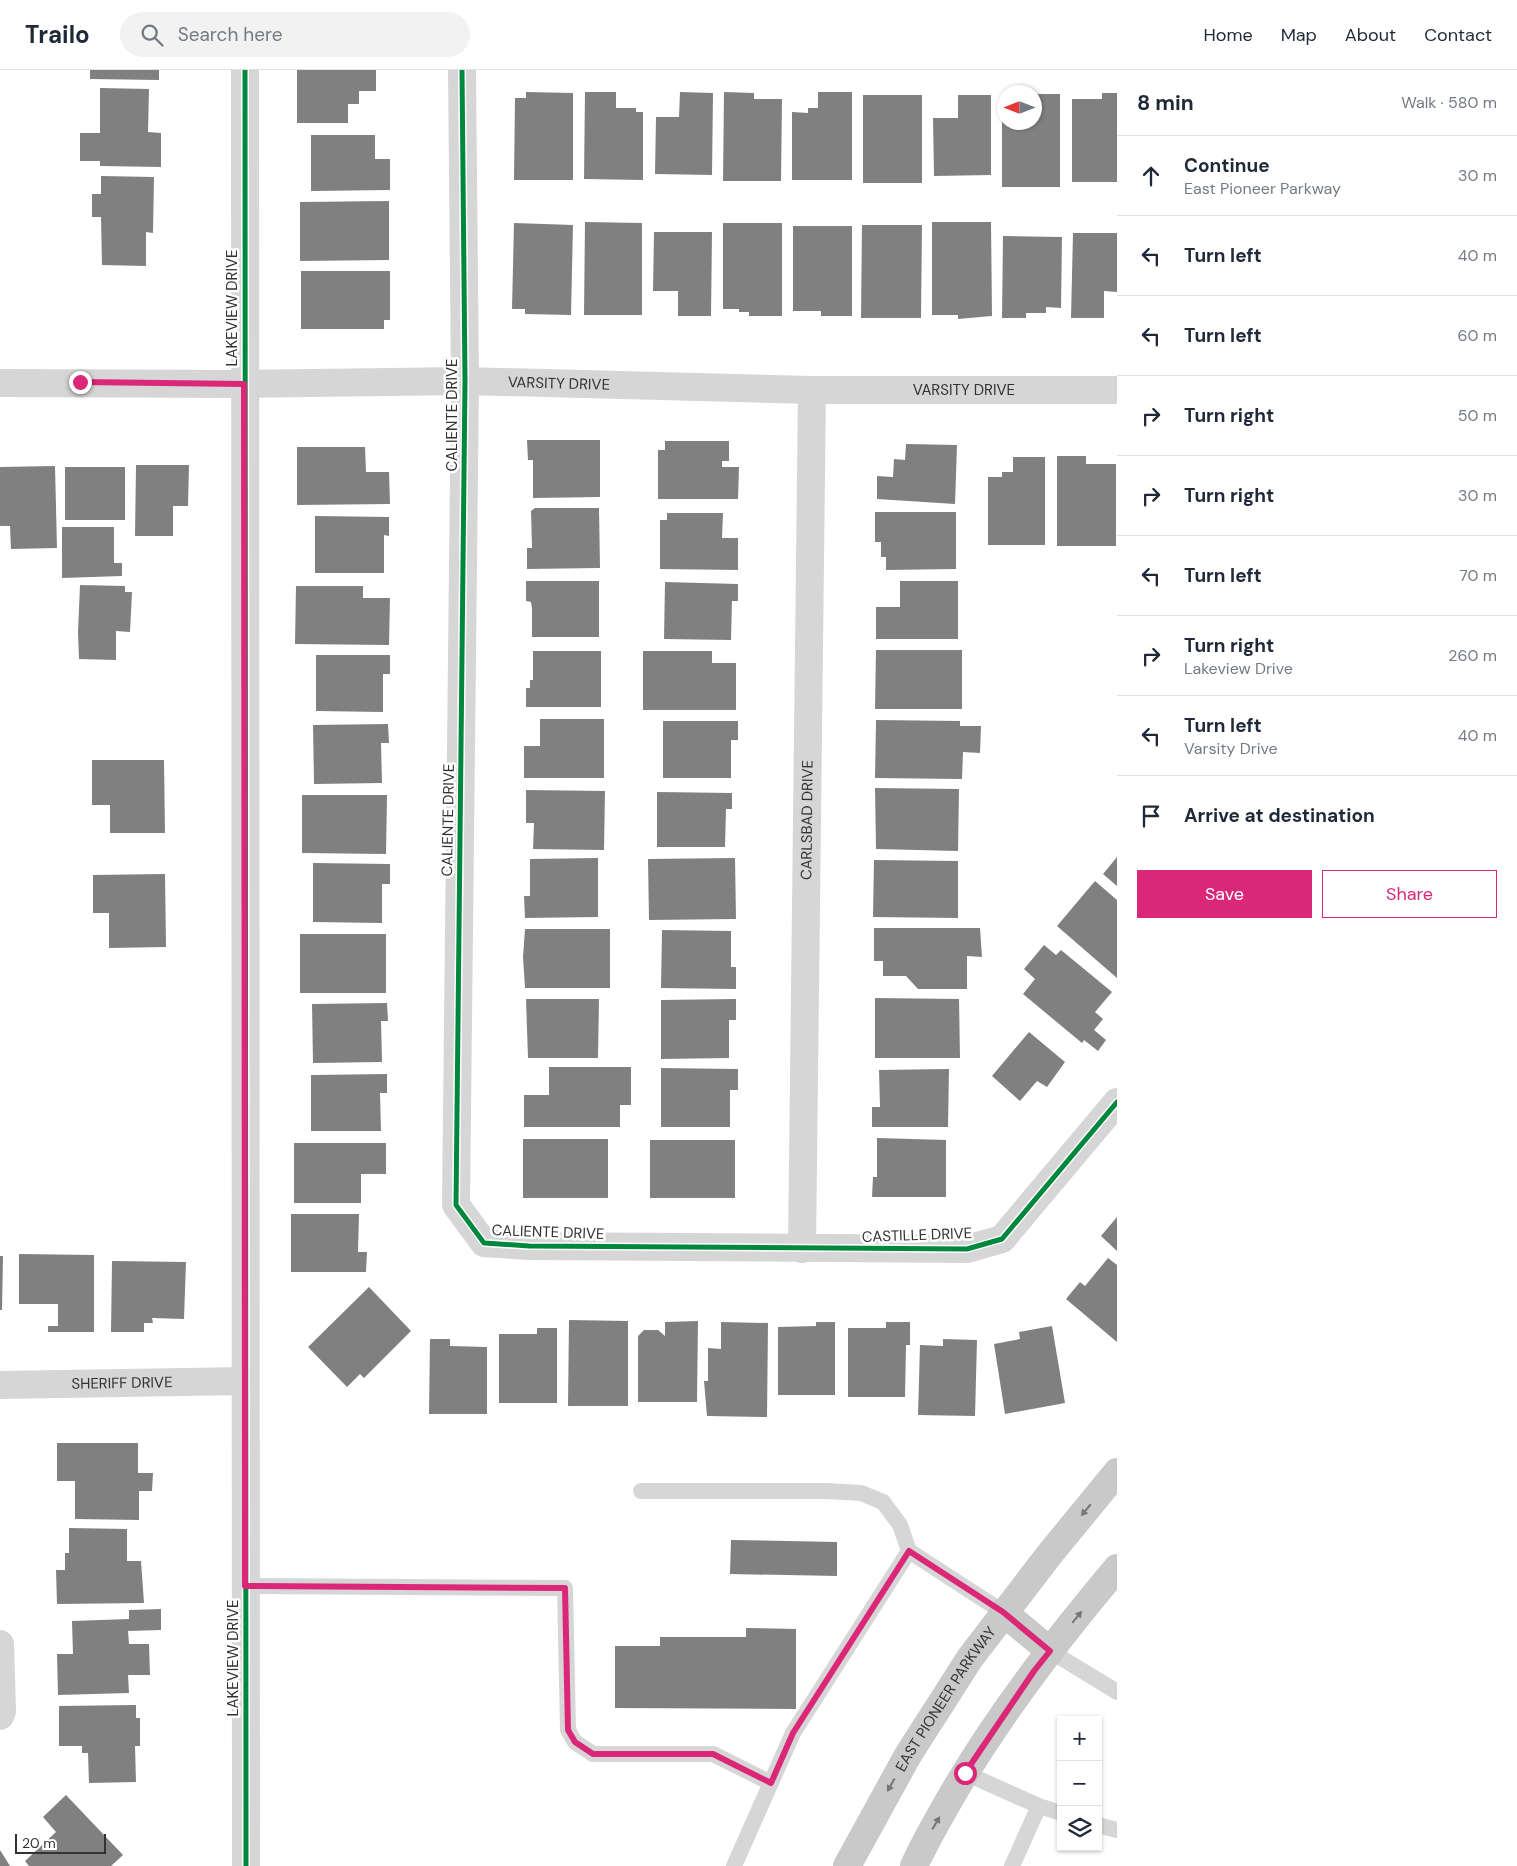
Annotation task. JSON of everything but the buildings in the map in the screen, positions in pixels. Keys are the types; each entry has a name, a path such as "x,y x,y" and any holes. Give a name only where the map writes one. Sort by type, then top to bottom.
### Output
{"main road":[{"name":"EAST PIONEER PARKWAY","path":"847,1866 908,1755 970,1658 1003,1612 1117,1472"},
{"path":"914,1866 922,1848 965,1773 1034,1671 1117,1568"},
{"path":"1003,1612 1050,1651"}],"street":[{"name":"LAKEVIEW DRIVE","path":"245,70 246,1866"},
{"name":"CALIENTE DRIVE","path":"462,70 465,382 456,1205 484,1242 529,1246 802,1249"},
{"name":"VARSITY DRIVE","path":"0,383 244,384 465,382 812,390 1117,390"},
{"name":"CARLSBAD DRIVE","path":"802,1249 812,390"},
{"name":"CASTILLE DRIVE","path":"802,1249 967,1249 1002,1239 1117,1102"},
{"name":"SHERIFF DRIVE","path":"0,1385 245,1381"},
{"path":"0,1644 2,1711 0,1716"}],"lane":[{"path":"641,1491 827,1491 861,1493 883,1502 900,1526 909,1551 1003,1612"},
{"path":"734,1866 793,1733 909,1551"},
{"path":"245,1586 565,1588 568,1730 575,1742 593,1754 713,1754 771,1783"},
{"path":"1050,1651 1117,1692"},
{"path":"965,1773 1039,1806 1057,1812"},
{"path":"1012,1866 1039,1806"},
{"path":"1102,1826 1117,1830"}],"cycle path":[{"path":"245,70 246,1866"},
{"path":"462,70 465,381 456,1205 484,1243 529,1246 967,1249 1002,1239 1117,1102"}],"route":[{"path":"80,382 244,384 245,1586 565,1588 568,1730 575,1742 593,1754 713,1754 771,1783 793,1733 909,1551 1003,1612 1050,1651 973,1758 965,1773"}]}
